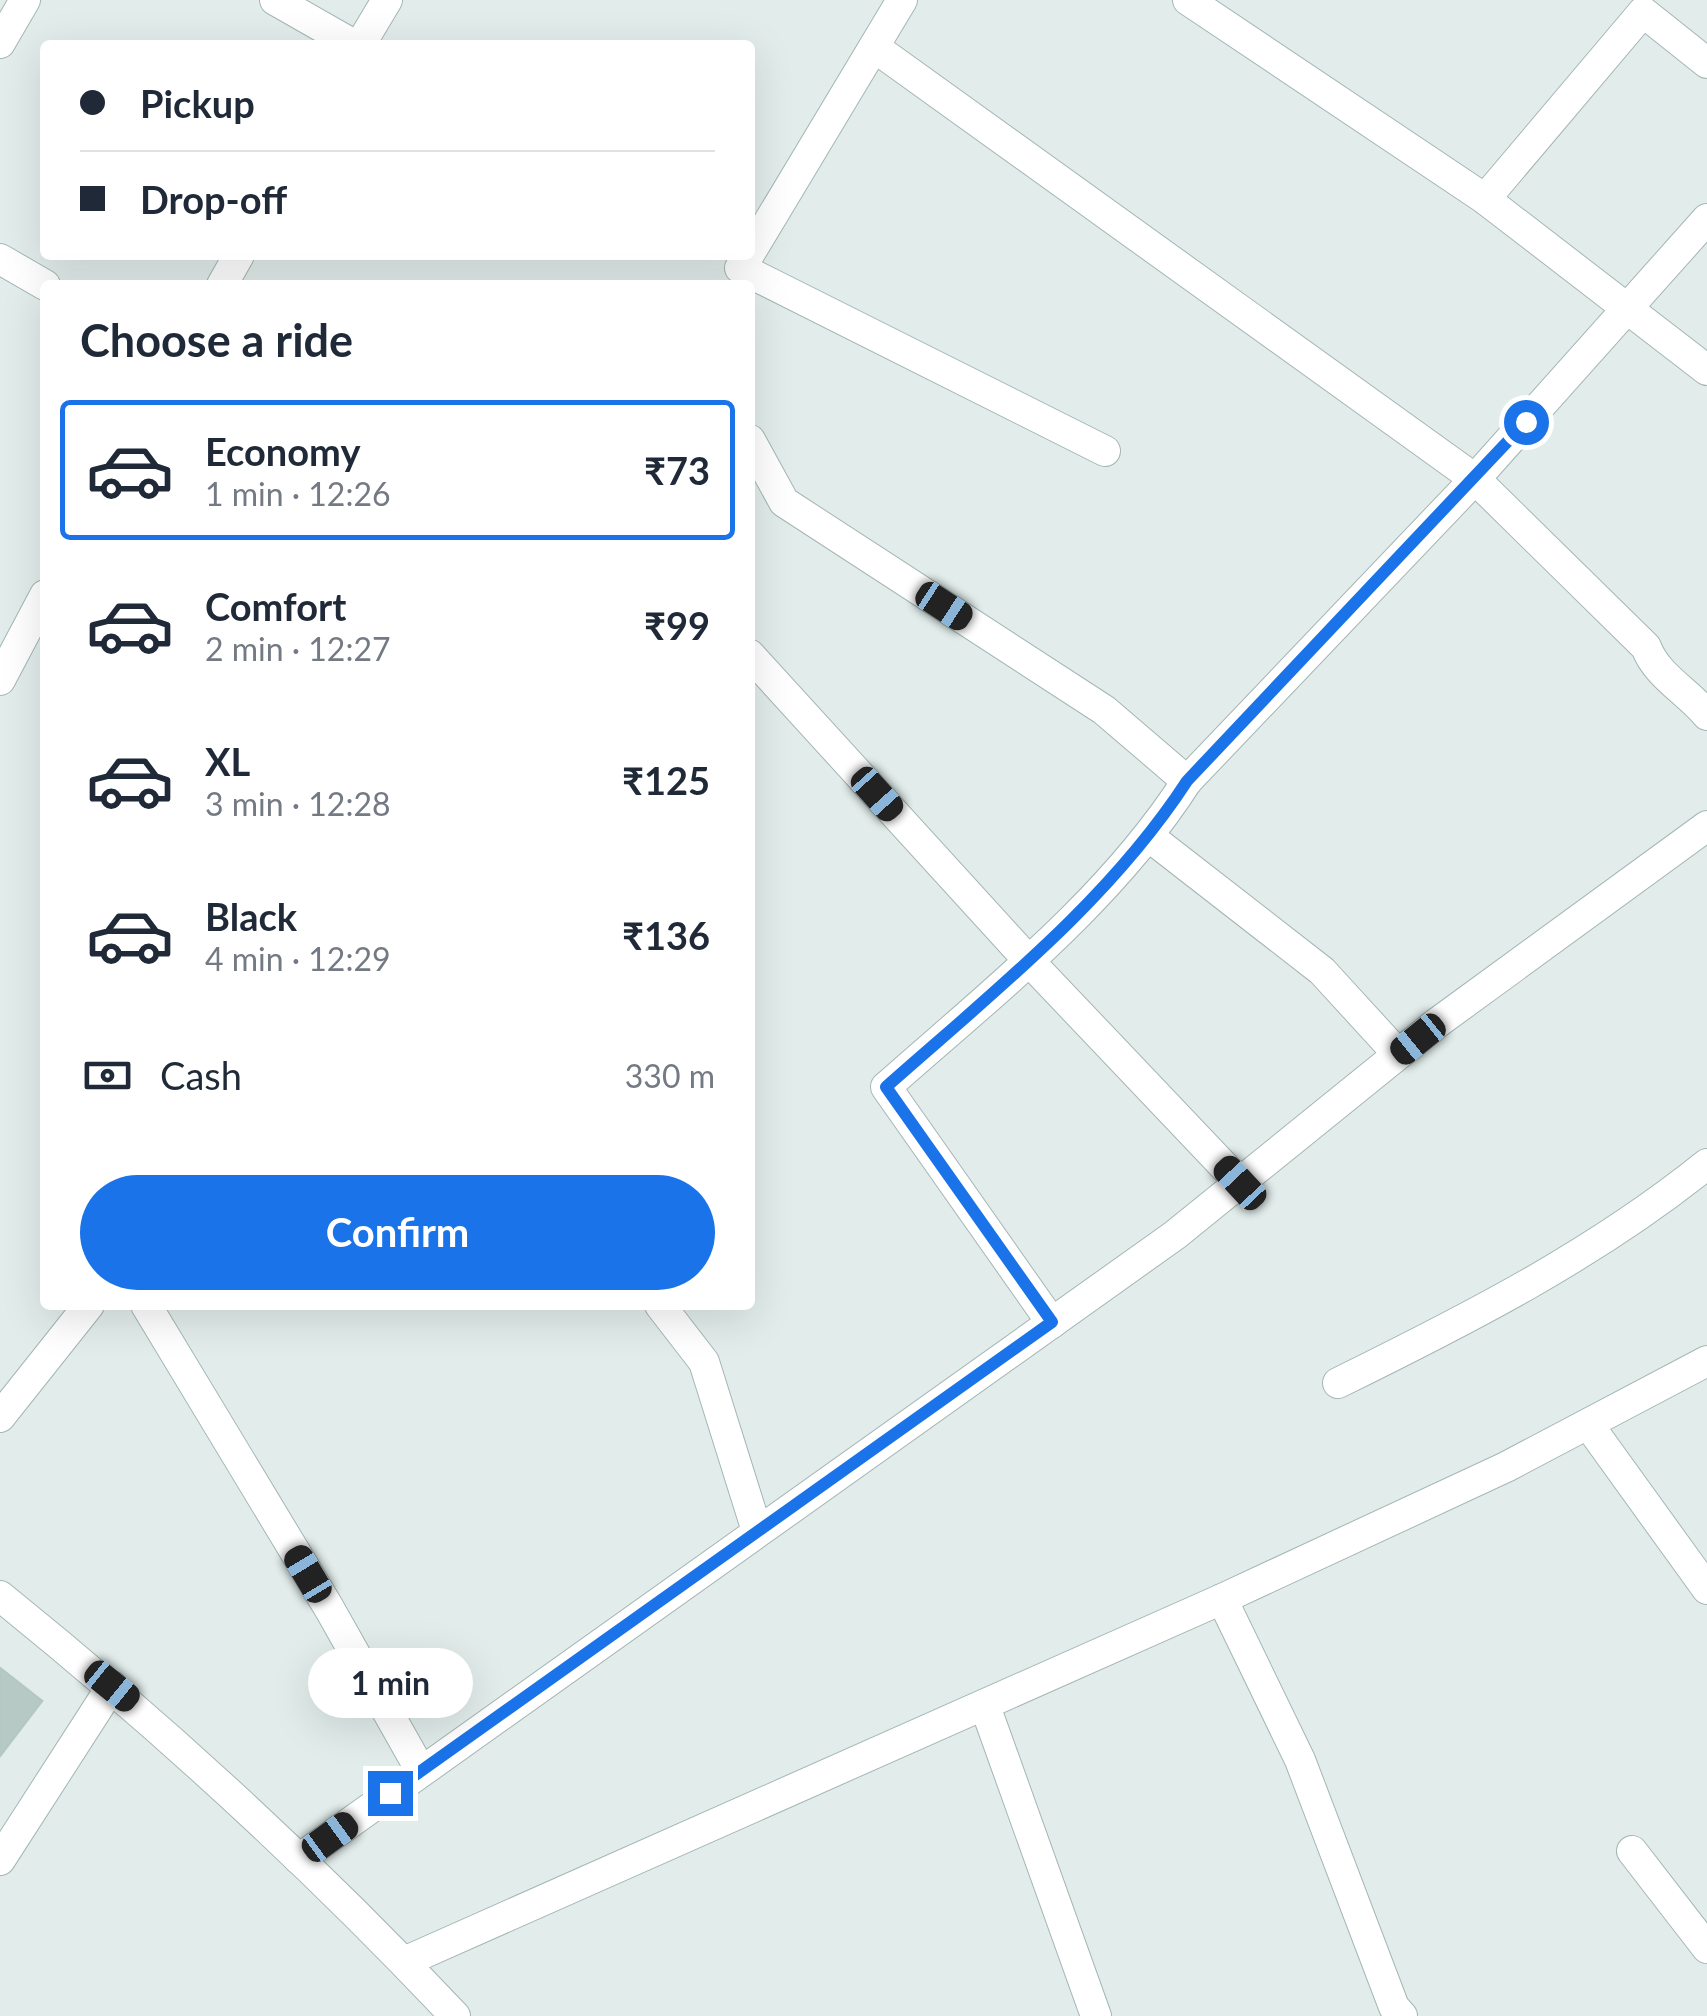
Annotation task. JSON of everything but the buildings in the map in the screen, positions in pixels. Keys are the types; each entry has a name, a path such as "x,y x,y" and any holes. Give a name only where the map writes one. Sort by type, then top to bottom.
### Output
{"street":[{"path":"0,43 25,0"},
{"path":"275,0 348,40"},
{"path":"360,40 387,0"},
{"path":"755,244 902,0"},
{"path":"1188,0 1484,199 1707,370"},
{"path":"1484,199 1643,12 1707,64"},
{"path":"874,47 1474,479 1646,647 1654,667 1687,690 1707,715"},
{"path":"1052,1322 886,1087 1029,961 1151,838 1187,781 1474,479 1707,219"},
{"path":"0,259 40,282"},
{"path":"742,265 1105,451"},
{"path":"755,449 784,502 1104,710 1187,781"},
{"path":"0,680 40,605"},
{"path":"755,660 1029,961 1240,1183"},
{"path":"299,1859 1052,1322 1240,1183 1398,1054 1707,826"},
{"path":"1151,838 1322,972 1398,1054"},
{"path":"1338,1383 1501,1303 1646,1213 1707,1164"},
{"path":"0,1417 85,1310"},
{"path":"149,1310 329,1608 421,1771"},
{"path":"664,1310 704,1362 757,1531"},
{"path":"404,1962 1222,1599 1588,1424 1707,1361"},
{"path":"1588,1424 1707,1589"},
{"path":"0,1596 112,1686 299,1859 455,2016"},
{"path":"1222,1599 1300,1760 1394,2007 1402,2016"},
{"path":"0,1860 112,1686"},
{"path":"985,1706 1096,2016"},
{"path":"1632,1851 1707,1948"}],"route":[{"path":"390,1793 1052,1322 886,1087 1029,961 1151,838 1187,781 1526,422"}]}
